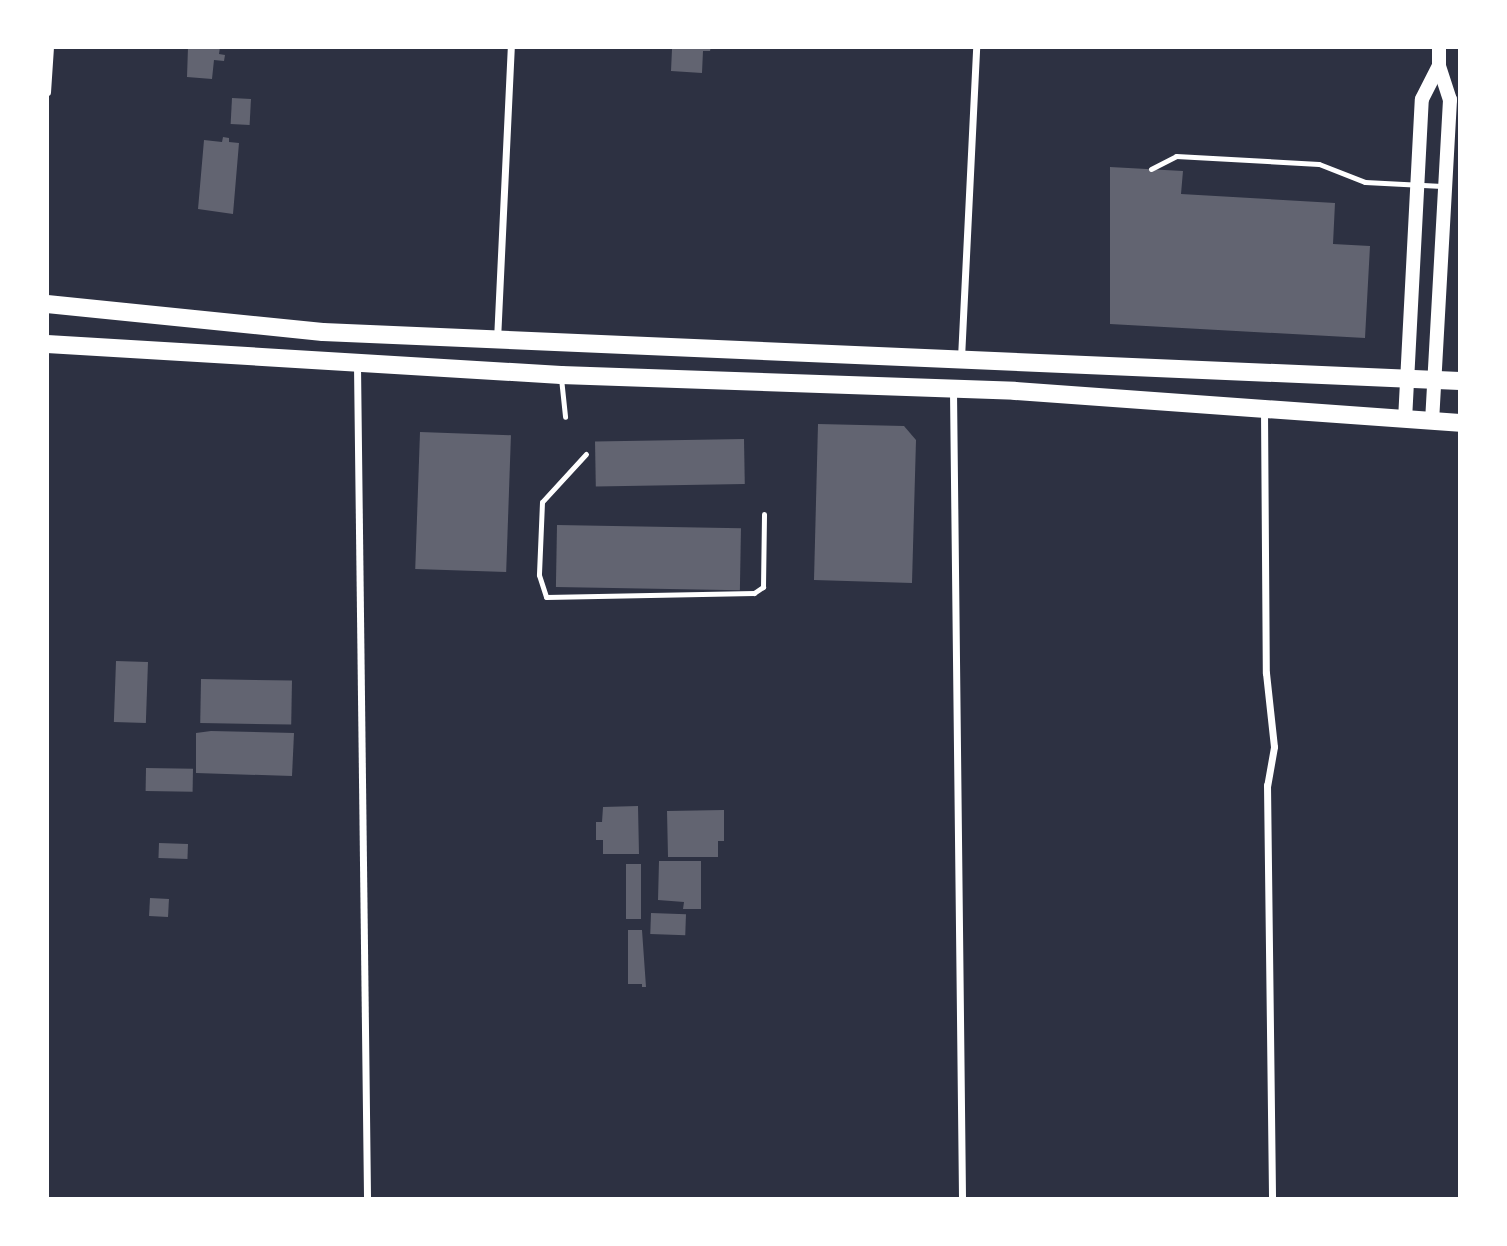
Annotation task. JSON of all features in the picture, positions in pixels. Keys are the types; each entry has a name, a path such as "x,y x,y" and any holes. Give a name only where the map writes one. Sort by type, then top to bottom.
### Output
{"main road":[{"path":"1432,422 1450,100 1439,66 1439,47"},
{"path":"1405,420 1422,99 1439,66"},
{"path":"47,304 323,332 1460,381"},
{"path":"47,345 561,375 953,389 1460,424"}],"street":[{"path":"47,92 50,47"},
{"path":"497,341 511,47"},
{"path":"961,361 976,47"},
{"path":"357,365 367,1199"},
{"path":"953,389 961,1199"},
{"path":"1264,411 1266,673 1273,710 1274,747 1267,785 1272,1199"}],"lane":[{"path":"1151,169 1175,156 1319,164 1365,181 1446,186"},
{"path":"561,375 565,417"},
{"path":"586,454 542,502 539,575 546,597 754,593 764,587 764,514"}],"building":[{"path":"188,47 220,47 219,54 225,55 224,61 214,60 212,79 187,77"},
{"path":"711,47 710,51 703,51 702,73 671,71 672,49"},
{"path":"232,98 251,99 250,125 231,124"},
{"path":"223,137 229,138 229,142 239,143 233,214 198,209 204,140 222,142"},
{"path":"1110,167 1183,171 1181,194 1335,203 1333,244 1370,246 1365,338 1110,324"},
{"path":"818,424 904,426 916,440 912,583 814,580"},
{"path":"420,432 511,435 506,572 415,569"},
{"path":"744,439 745,484 596,487 595,442"},
{"path":"557,525 741,528 740,590 556,587"},
{"path":"116,661 148,662 146,723 114,722"},
{"path":"201,679 292,681 291,725 200,723"},
{"path":"196,733 294,733 292,776 196,773"},
{"path":"146,768 193,769 193,792 146,791"},
{"path":"638,806 639,854 603,854 603,840 596,840 596,822 602,822 603,807"},
{"path":"724,810 724,841 718,841 718,857 668,857 667,811"},
{"path":"159,843 188,844 187,859 158,858"},
{"path":"659,861 701,861 701,909 683,909 684,902 658,900"},
{"path":"626,864 641,864 641,919 626,919"},
{"path":"150,898 169,899 168,917 149,916"},
{"path":"651,913 686,914 685,935 650,934"},
{"path":"628,930 642,930 646,987 642,987 642,984 628,984"}]}
